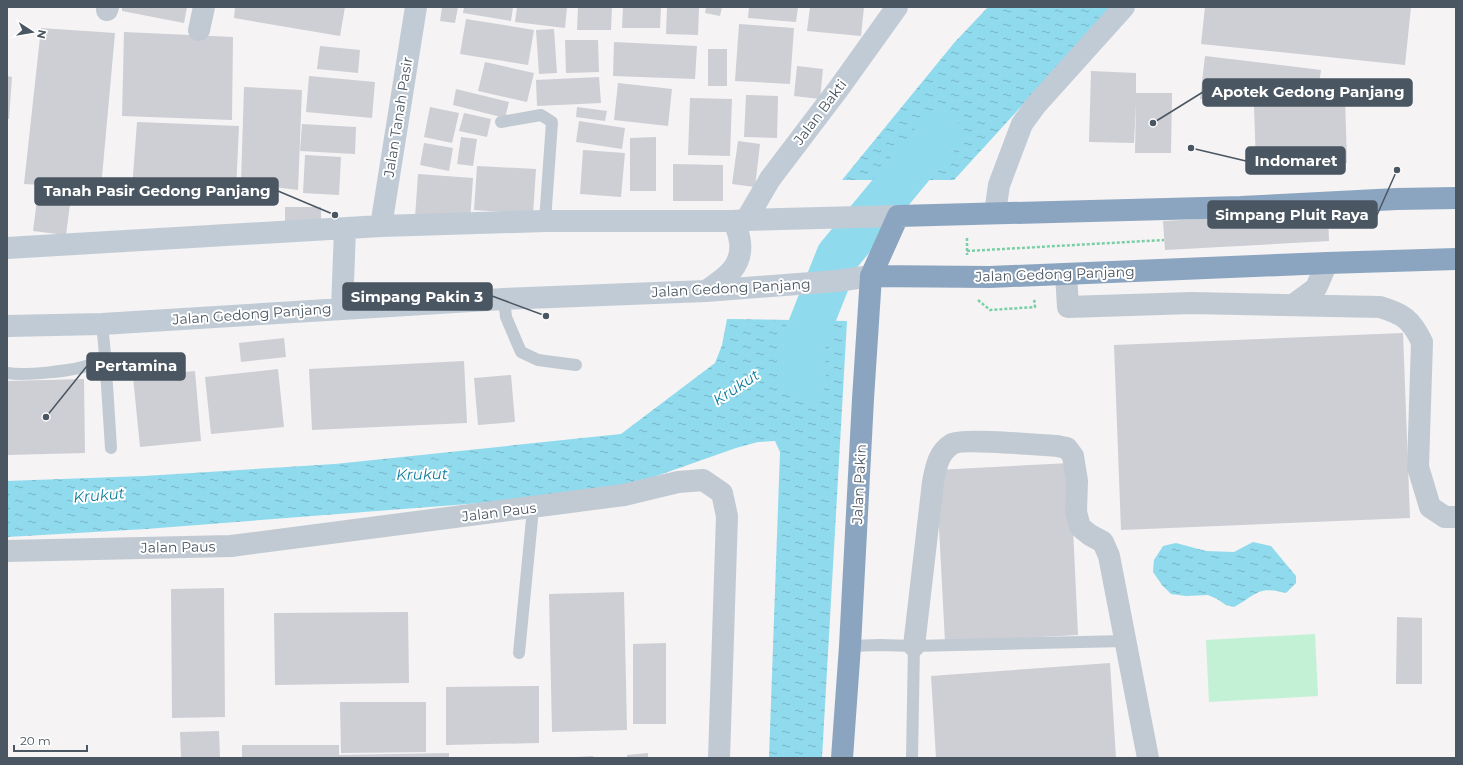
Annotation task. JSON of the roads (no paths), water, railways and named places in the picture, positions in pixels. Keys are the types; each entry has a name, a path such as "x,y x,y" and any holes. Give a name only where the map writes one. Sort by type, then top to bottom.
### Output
{"highway":[{"path":"891,216 1233,207 1396,198 1456,198"},
{"name":"Jalan Pakin","path":"842,758 850,646 871,276 891,216"},
{"name":"Jalan Gedong Panjang","path":"871,276 990,277 1327,263 1450,264"}],"main road":[{"name":"Jalan Tanah Pasir","path":"381,226 416,7"},
{"name":"Jalan Bakti","path":"739,220 839,88 897,7"},
{"path":"995,213 999,185 1022,124 1035,106 1124,7"},
{"path":"7,248 381,226 545,221 772,220 891,216"},
{"path":"706,291 725,278 737,264 742,253 739,220"},
{"path":"342,309 345,229"},
{"name":"Jalan Gedong Panjang","path":"7,326 102,324 504,299 706,291 837,281 871,276"}],"street":[{"path":"199,30 204,7"},
{"path":"1293,305 1316,288 1327,263"},
{"path":"1066,274 1068,307 1192,303 1380,307 1397,312 1415,328 1422,342 1418,467 1430,507 1445,517 1456,517"},
{"path":"914,646 933,482 939,456 952,444 971,442 1057,446 1066,448 1073,456 1077,481 1076,512 1080,527 1102,542 1110,556 1148,758"},
{"name":"Jalan Paus","path":"7,551 231,546 624,495 678,482 703,480 722,493 727,516 719,758"}],"lane":[{"path":"501,122 541,115 552,122 545,221"},
{"path":"504,299 506,318 521,352 538,360 576,365"},
{"path":"102,324 111,448"},
{"path":"7,373 34,373 76,369 92,364 105,354"},
{"path":"519,653 532,519 530,508"},
{"path":"850,646 1125,641"},
{"path":"912,758 914,646"}],"water":[{"path":"988,7 1112,7 954,180 842,180 954,43"},
{"name":"Krukut","path":"727,319 847,321 822,758 769,758 780,452 775,441 758,442 736,448 608,493 146,529 7,537 7,481 144,476 335,464 621,434 715,363 722,345"},
{"path":"1253,542 1271,546 1296,576 1296,583 1286,593 1269,590 1258,592 1234,607 1226,605 1208,595 1186,596 1171,594 1162,585 1153,572 1154,560 1163,546 1176,543 1206,551 1234,552"}],"waterway":[{"path":"804,380 803,344 838,256 939,134"}],"place":[{"name":"Apotek Gedong Panjang","path":"1153,123"},
{"name":"Indomaret","path":"1191,148"},
{"name":"Simpang Pluit Raya","path":"1397,170"},
{"name":"Tanah Pasir Gedong Panjang","path":"335,215"},
{"name":"Simpang Pakin 3","path":"546,316"},
{"name":"Pertamina","path":"46,417"}]}
